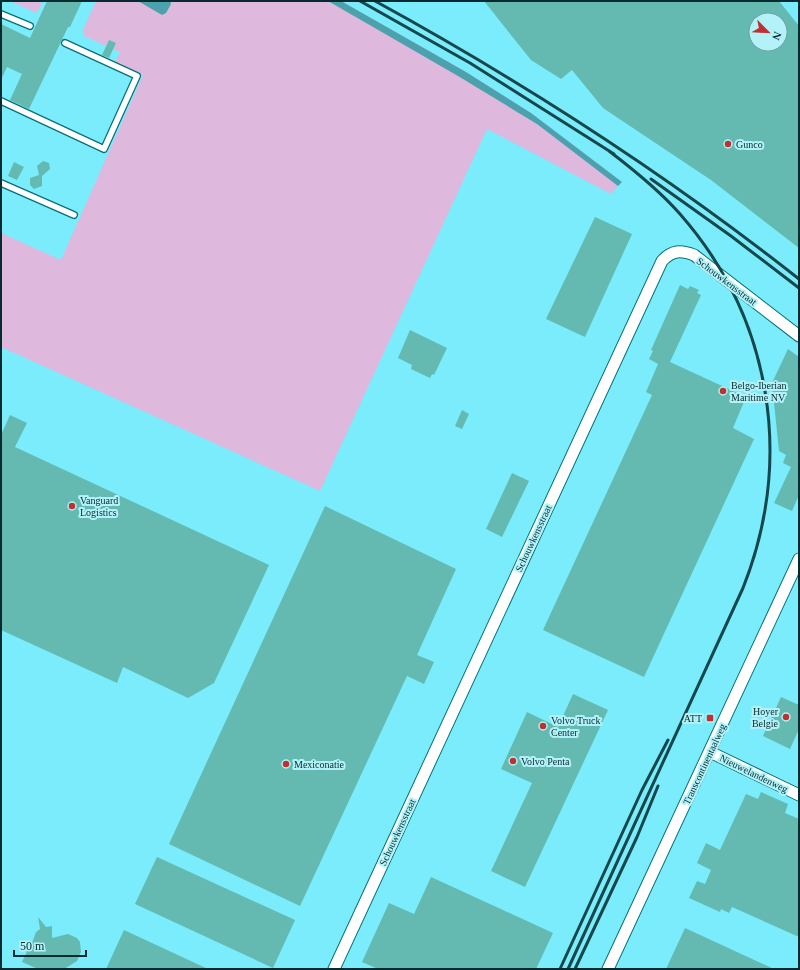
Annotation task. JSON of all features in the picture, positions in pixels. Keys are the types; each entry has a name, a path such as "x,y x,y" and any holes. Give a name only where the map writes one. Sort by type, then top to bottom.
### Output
{"street":[{"name":"Schouwkensstraat","path":"334,969 662,261 672,252 680,251 694,255 799,336"},
{"name":"Transcontinentaalweg","path":"608,969 799,559"},
{"name":"Nieuwelandenweg","path":"710,752 799,795"}],"lane":[{"path":"1,14 30,26"},
{"path":"1,101 104,149 137,76 65,43"},
{"path":"1,183 74,215"}],"shaded area":[{"path":"10,1 43,1 37,13"},
{"path":"96,1 341,1 466,72 531,113 622,182 611,194 487,129 320,491 1,347 1,233 61,260 143,75 115,62 120,52 113,49 116,43 109,40 106,46 84,36 83,30"}],"water":[{"path":"138,1 170,1 171,4 166,13 162,15"},
{"path":"328,1 341,1 466,72 531,113 622,182 618,186 537,124 458,76"}],"building":[{"path":"47,1 82,1 29,109 10,100 22,74 7,67 1,80 1,24 30,38"},
{"name":"Gunco","path":"484,1 779,1 788,12 748,12 748,52 788,52 788,12 799,26 799,248 711,180 603,108 572,70 561,79 531,60"},
{"path":"109,40 116,43 109,58 102,55"},
{"path":"43,161 49,163 50,169 42,176 42,186 34,189 30,185 30,178 39,175 37,166"},
{"path":"14,162 24,167 17,180 8,176"},
{"path":"595,217 632,234 585,337 546,319"},
{"path":"680,285 688,289 690,286 699,290 697,293 701,295 670,362 746,397 733,428 754,439 644,677 543,630 652,395 646,392 658,364 649,359 653,351 651,350"},
{"path":"410,330 447,348 434,375 432,374 430,378 411,369 412,365 398,358"},
{"path":"788,349 799,357 799,495 792,511 774,503 791,467 783,463 786,455 779,451 772,383"},
{"path":"462,410 469,414 462,429 455,426"},
{"name":"Vanguard Logistics","path":"10,415 27,423 15,447 269,565 214,683 188,698 123,667 117,683 1,630 1,435"},
{"path":"512,473 529,481 502,537 486,529"},
{"name":"Mexiconatie","path":"325,506 456,569 417,655 434,662 424,684 407,676 300,906 169,844"},
{"path":"573,694 608,710 525,887 491,871 532,783 501,769 527,712 558,727"},
{"name":"Hoyer Belgie","path":"781,697 799,705 799,729 790,749 763,736"},
{"path":"761,792 788,804 785,813 799,819 799,937 732,907 729,913 721,909 720,912 689,898 697,881 705,884 711,870 697,863 706,843 720,850 746,794 758,799"},
{"path":"157,857 295,920 273,968 135,904"},
{"path":"431,877 553,933 536,969 378,969 362,962 389,903 414,914"},
{"path":"38,917 46,927 52,926 52,938 68,934 77,938 80,942 81,952 77,961 64,969 38,969 22,962 36,932 40,929"},
{"path":"685,928 774,969 666,969"},
{"path":"124,930 208,969 106,969"}],"railway":[{"path":"360,1 470,63 614,154"},
{"path":"375,1 485,64 593,131 749,240 799,279"},
{"path":"568,969 743,588 759,539 768,490 770,441 765,392 754,344 736,299 711,255 680,214 664,197 628,165 609,151"},
{"path":"651,179 731,236 799,288"},
{"path":"560,969 642,790 668,740"},
{"path":"575,969 637,837 658,786"}],"place":[{"name":"Gunco","path":"728,144"},
{"name":"Belgo-Iberian Maritime NV","path":"723,391"},
{"name":"Vanguard Logistics","path":"72,506"},
{"name":"Hoyer Belgie","path":"786,717"},
{"name":"ATT","path":"710,718"},
{"name":"Volvo Truck Center","path":"543,726"},
{"name":"Volvo Penta","path":"513,761"},
{"name":"Mexiconatie","path":"286,764"}]}
